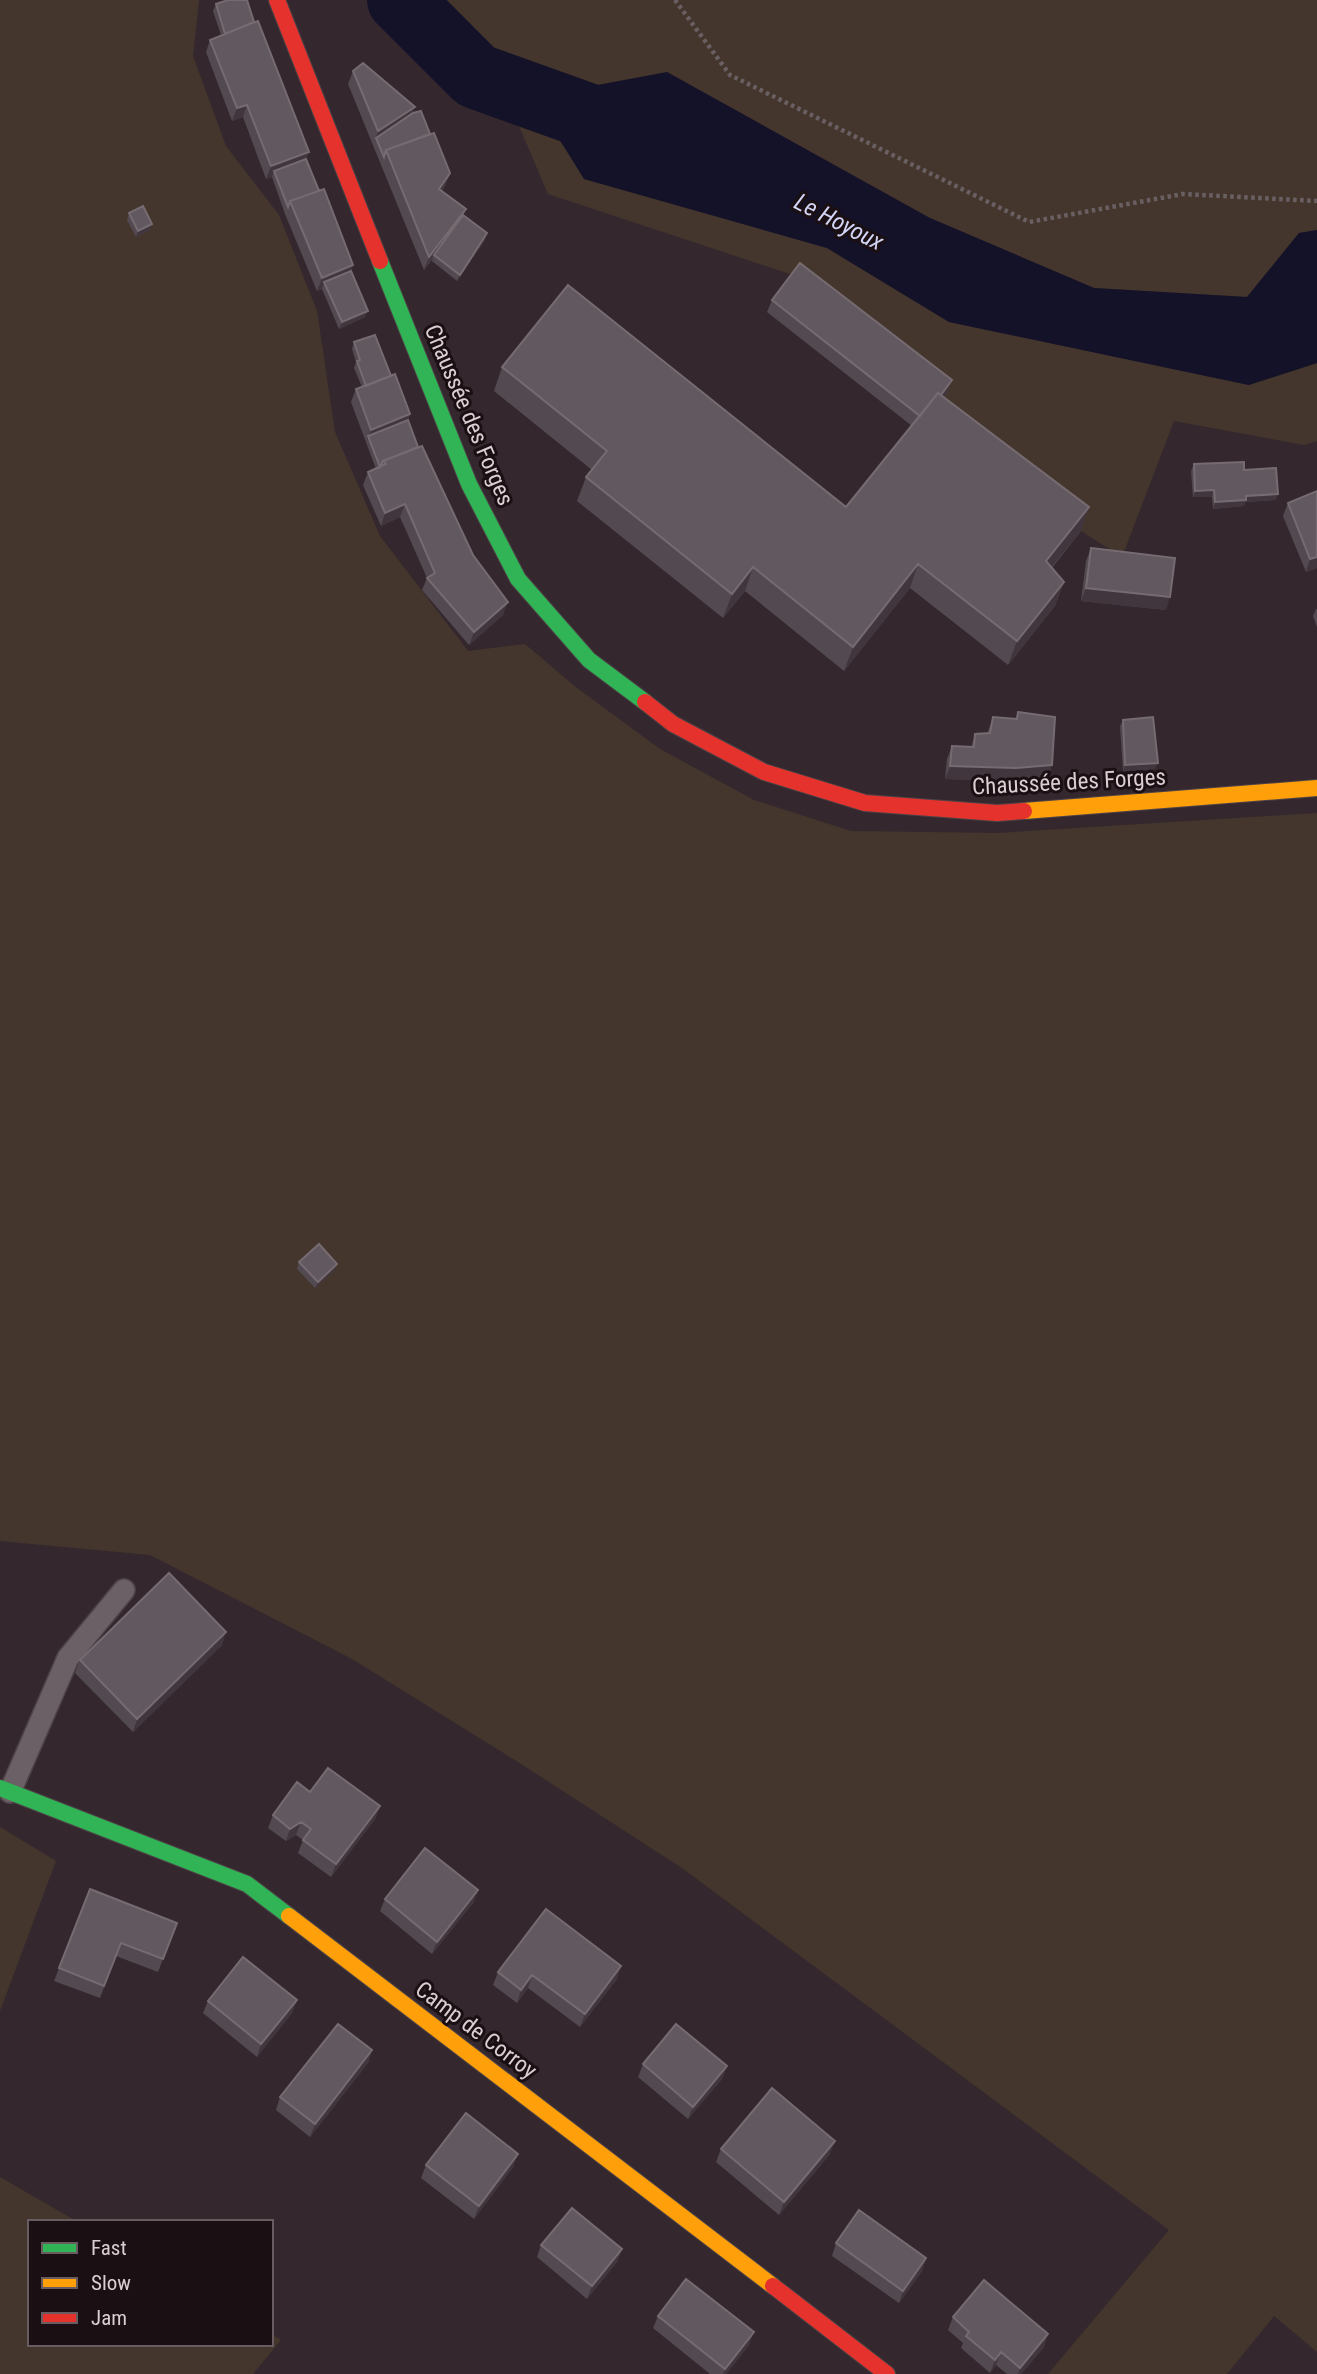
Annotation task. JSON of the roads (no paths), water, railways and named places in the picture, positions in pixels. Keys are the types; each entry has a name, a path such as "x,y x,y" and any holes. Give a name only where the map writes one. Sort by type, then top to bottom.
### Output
{"main road":[{"name":"Chaussée des Forges","path":"277,0 469,484 519,579 589,660 673,724 764,772 865,803 996,813 1317,788"},
{"name":"Camp de Corroy","path":"5,1790 247,1884 887,2374"}],"lane":[{"path":"5,1790 68,1658 124,1590"}],"water":[{"path":"667,72 930,218 1094,288 1247,297 1299,233 1317,230 1317,363 1249,385 949,322 827,248 584,179 533,97"}],"waterway":[{"name":"Le Hoyoux","path":"400,0 476,76 621,128"}]}
